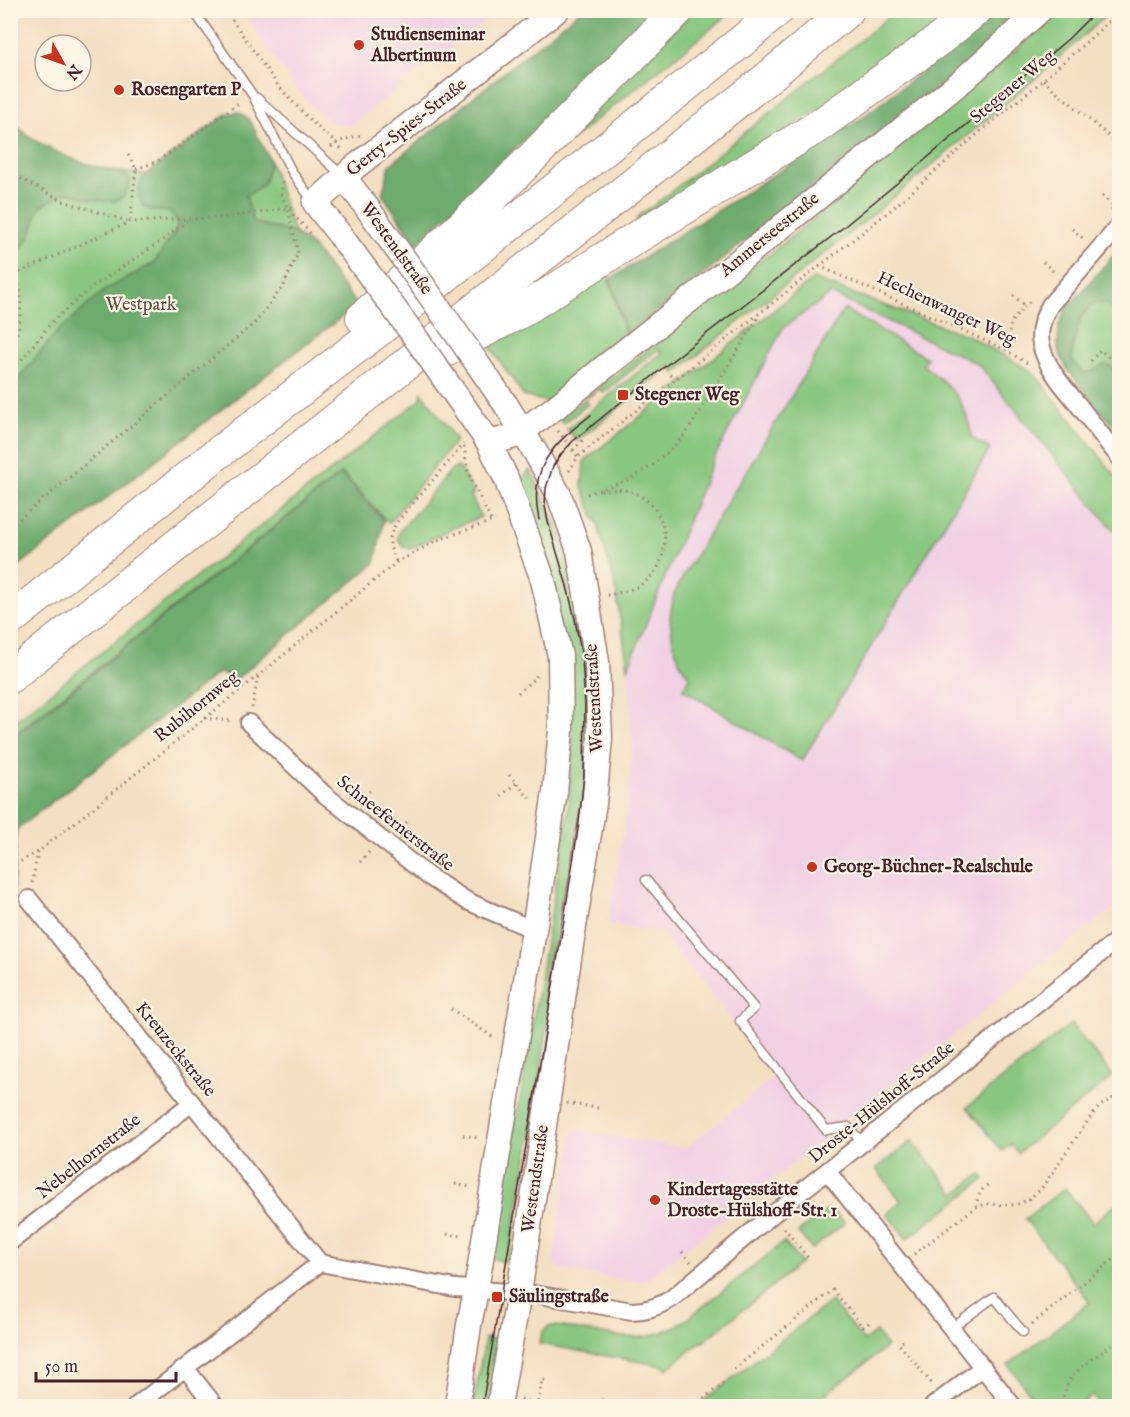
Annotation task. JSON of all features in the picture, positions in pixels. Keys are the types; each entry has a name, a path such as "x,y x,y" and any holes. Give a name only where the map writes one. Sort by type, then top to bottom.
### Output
{"highway":[{"path":"213,458 490,200 678,10"},
{"path":"10,620 213,458 379,330 778,10"},
{"path":"10,677 770,76 849,10"},
{"path":"380,385 522,310 817,127 940,39 976,10"}],"main road":[{"name":"Gerty-Spies-Straße","path":"315,203 355,167 557,10"},
{"name":"Ammerseestraße","path":"477,438 515,436 556,407 963,80 1040,10"},
{"name":"Westendstraße","path":"344,177 506,405 559,495 579,551 597,662 600,739 594,803 519,1293 499,1407"},
{"name":"Westendstraße","path":"315,203 413,334 477,438 506,477 543,580 560,656 561,730 555,792 485,1291 469,1325 457,1407"}],"street":[{"path":"1119,225 1050,305 1041,329 1044,354 1059,380 1119,458"},
{"name":"Schneefernerstraße","path":"249,723 324,794 428,876 467,901 534,930"},
{"name":"Kreuzeckstraße","path":"29,898 320,1263"},
{"name":"Droste-Hülshoff-Straße","path":"485,1291 534,1294 632,1311 652,1309 671,1299 773,1214 1119,938"},
{"name":"Nebelhornstraße","path":"10,1242 192,1103"},
{"path":"827,1171 1013,1407"},
{"path":"136,1407 320,1263 455,1288 485,1291"},
{"path":"938,1402 983,1367"},
{"path":"186,1369 214,1407"}],"lane":[{"name":"Westendstraße","path":"193,10 252,94 292,172 315,203"},
{"name":"Westendstraße","path":"252,94 344,177"},
{"path":"646,880 754,1008 740,1021 826,1130 848,1127 863,1143"},
{"path":"952,1328 994,1297 1023,1332"}],"path":[{"path":"225,10 279,87 311,121 336,142"},
{"name":"Stegener Weg","path":"568,472 578,457 892,208 1043,80 1119,10"},
{"path":"1043,80 1119,146"},
{"path":"136,169 158,161 252,94"},
{"path":"127,153 136,169 130,222"},
{"path":"10,173 63,201 130,222 229,217 315,203"},
{"path":"1102,196 1119,211"},
{"path":"10,527 256,322 284,285 298,253 288,208"},
{"path":"10,371 54,320 91,288 189,220"},
{"path":"10,279 16,274 130,222"},
{"name":"Hechenwanger Weg","path":"819,266 1006,350 1059,380"},
{"path":"10,371 20,320 21,295 16,274"},
{"path":"1013,295 1026,306"},
{"path":"587,494 632,479 671,449 687,432 760,314"},
{"path":"1091,361 1100,350 1119,367"},
{"path":"670,375 680,377"},
{"path":"397,562 389,543 391,532 397,522 477,438"},
{"name":"Rubihornweg","path":"10,867 38,852 397,562 438,540 493,521 468,473 477,438"},
{"path":"573,450 584,440"},
{"path":"597,489 629,491 642,497 652,505 660,517 665,543 656,571 645,582 632,589 605,596"},
{"path":"518,693 543,671"},
{"path":"509,776 534,804"},
{"path":"501,796 516,783"},
{"path":"29,898 38,852"},
{"path":"451,1009 496,1039"},
{"path":"901,1264 976,1207 987,1204 1016,1205 1029,1199 1041,1189 1100,1106 1119,1094"},
{"name":"Westendstraße","path":"564,1103 598,1108"},
{"path":"463,1135 480,1138"},
{"path":"455,1184 472,1187"},
{"path":"976,1207 978,1195 989,1184"},
{"path":"773,1214 808,1258"},
{"path":"447,1234 464,1236"},
{"path":"1023,1332 1119,1254"},
{"path":"830,1286 863,1327 870,1322"},
{"path":"734,1369 833,1290"},
{"path":"818,1296 821,1300"},
{"path":"782,1325 785,1329"},
{"path":"1056,1407 1063,1401 1066,1386 1074,1375 1119,1338"},
{"path":"903,1341 899,1344 938,1402"},
{"path":"747,1353 750,1357"},
{"path":"538,1402 542,1380 545,1380"},
{"path":"694,1407 725,1382"},
{"path":"709,1386 713,1391"},
{"path":"601,1407 603,1399"},
{"path":"526,1400 552,1404"}],"shaded area":[{"name":"Studienseminar Albertinum","path":"242,11 497,11 350,126 332,123 309,104"},
{"path":"831,294 978,364 1119,537 1119,903 652,1276 642,1281 629,1281 565,1271 554,1262 554,1254 574,1130 685,1148 776,1076 662,933 608,924 627,810 633,743 628,668 712,462 783,328"}],"green space":[{"path":"581,10 652,11 417,244 382,194 390,165"},
{"path":"693,11 733,11 557,151"},
{"path":"895,11 962,11 847,93 636,221 641,214"},
{"path":"1001,11 1027,11 960,70 627,335 610,279 859,120"},
{"path":"1058,11 1111,11 1037,77 876,212 675,373 670,367 577,441 567,429 662,353 658,349 603,393 599,389 585,400 588,404 563,424 559,419 786,241 1013,53"},
{"name":"Westpark","path":"238,112 249,119 270,161 294,232 313,247 11,572 11,119 21,130 40,144 69,158 100,168 146,174 227,114"},
{"name":"Westpark","path":"238,112 249,119 270,161 264,184 246,196 253,222 294,233 313,247 357,305 11,572 11,388 57,332 105,290 154,263 175,232 178,222 170,212 143,207 139,197 141,181 146,174 227,114"},
{"path":"11,119 25,134 62,155 124,173 130,181 125,195 118,200 100,200 66,192 40,207 30,236 11,264"},
{"path":"1119,249 1119,433 1067,369 1058,349 1059,325"},
{"path":"1119,249 1119,310 1105,303 1092,304 1080,319 1073,345 1072,360 1083,373 1095,370 1102,365 1109,365 1119,375 1119,429 1116,429 1067,369 1058,349 1059,325 1066,309"},
{"path":"607,272 627,340 546,403 524,396 490,347"},
{"path":"813,279 969,336 1033,372 1119,480 1119,537 978,364 831,294 783,328 712,462 628,668 615,585 598,526 582,487 584,461"},
{"path":"844,309 927,358 923,365 950,388 962,404 972,438 990,449 802,761 683,689 690,678 680,663 673,642 670,617 674,594 686,571"},
{"path":"422,392 456,440 389,523 342,473 11,737 11,724 421,399"},
{"path":"459,467 474,493 471,495 481,517 410,549 403,546 398,539 399,532 452,469"},
{"path":"530,469 560,532 567,554 585,636 592,739 529,1148 508,1262 489,1258 500,1211 524,1076 568,810 573,732 518,486"},
{"path":"341,474 384,520 375,563 235,680 220,672 17,829 11,926 11,739"},
{"path":"1071,1024 1113,1076 1018,1153 1011,1144 1002,1151 967,1107"},
{"path":"912,1141 955,1194 981,1174 985,1179 907,1239 887,1214 901,1201 876,1169"},
{"path":"1065,1188 1093,1223 1118,1203 1119,1205 1119,1406 1101,1406 1092,1396 1079,1406 1039,1406 1008,1365 1090,1302 1025,1219"},
{"path":"826,1211 835,1213 845,1223 812,1249 798,1232"},
{"path":"784,1242 801,1263 667,1369 664,1366 539,1344 543,1331 551,1326 622,1337 659,1334 686,1320"},
{"path":"831,1301 864,1341 876,1332 887,1347 810,1406 755,1406 752,1404 748,1406 697,1406"},
{"path":"485,1338 502,1340 489,1406 473,1406"}],"tram line":[{"path":"482,1406 564,920 584,776 585,703 582,658 567,586 545,506 546,488 553,466 573,441 913,170 1068,39 1097,10"},
{"path":"539,520 536,502 540,471 555,447 591,415"}],"place":[{"name":"Studienseminar Albertinum","path":"359,45"},
{"name":"Rosengarten P","path":"119,90"},
{"name":"Stegener Weg","path":"623,395"},
{"name":"Georg-Büchner-Realschule","path":"812,867"},
{"name":"Kindertagesstätte Droste-Hülshoff-Str. 1","path":"655,1200"},
{"name":"Säulingstraße","path":"497,1297"}]}
